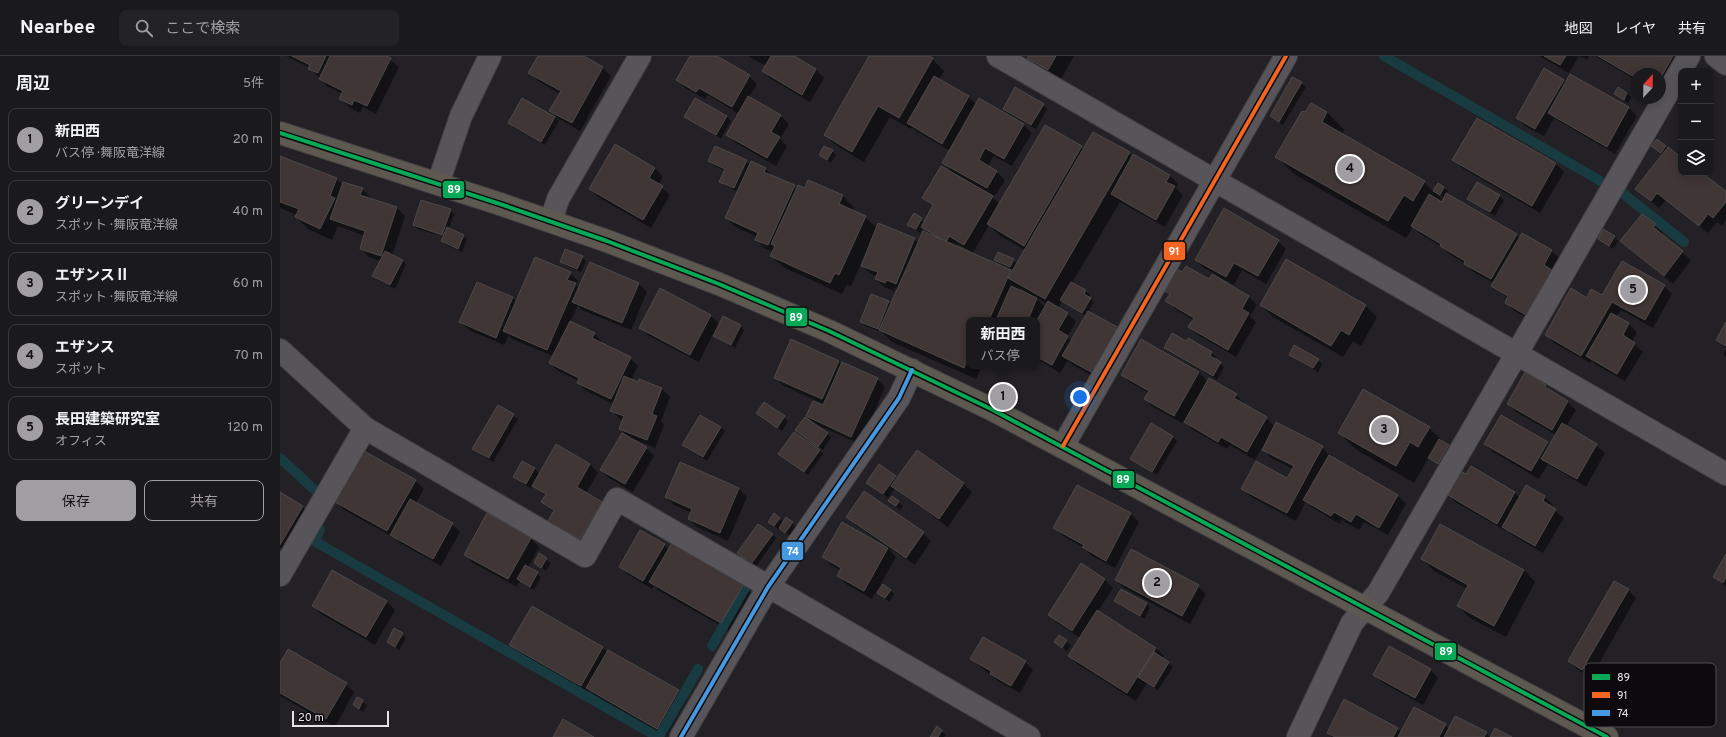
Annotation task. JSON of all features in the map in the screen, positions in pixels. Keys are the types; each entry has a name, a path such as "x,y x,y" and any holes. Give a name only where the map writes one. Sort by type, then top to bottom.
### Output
{"main road":[{"path":"280,133 608,241 719,284 828,331 912,370 1063,446 1584,725"},
{"path":"1588,727 1607,737"}],"street":[{"path":"438,184 461,116 490,56"},
{"path":"551,221 558,199 640,56"},
{"path":"998,56 1726,474"},
{"path":"1063,446 1286,56"},
{"path":"1298,737 1352,623 1378,593 1689,56"},
{"path":"1716,56 1726,64"},
{"path":"280,350 365,428 585,556 617,499 1029,737"},
{"path":"681,737 768,587 899,398 912,370"},
{"path":"280,575 365,428"}],"building":[{"path":"292,56 326,56 318,73 308,69 310,65"},
{"path":"330,56 386,56 391,58 367,106 354,100 352,105 339,99 343,91 319,79"},
{"path":"538,56 584,56 603,67 572,123 549,111 561,91 528,73"},
{"path":"690,56 717,56 750,75 732,107 699,88 696,92 676,80"},
{"path":"771,56 794,56 816,69 802,95 762,71"},
{"path":"869,56 929,56 933,58 899,118 878,106 852,152 824,135"},
{"path":"1028,56 1056,56 1048,70 1027,58"},
{"path":"1544,56 1566,56 1560,65"},
{"path":"1598,56 1673,56 1666,68 1630,68 1630,75"},
{"path":"1544,68 1564,80 1535,129 1516,118"},
{"path":"1570,74 1629,107 1607,147 1548,113"},
{"path":"934,76 969,96 942,144 907,123"},
{"path":"1292,77 1302,82 1279,122 1270,116"},
{"path":"1015,87 1044,104 1031,125 1003,109"},
{"path":"1618,87 1627,93 1624,100 1614,94"},
{"path":"748,96 781,115 771,132 780,137 767,158 726,135"},
{"path":"522,98 555,117 541,142 508,123"},
{"path":"695,98 727,116 716,135 684,117"},
{"path":"979,98 1024,124 1004,159 985,148 979,160 997,171 987,188 942,163"},
{"path":"1311,103 1327,112 1322,122 1425,181 1413,201 1404,195 1388,221 1275,157 1302,111 1305,112"},
{"path":"1477,118 1556,163 1532,206 1452,160"},
{"path":"1045,125 1082,146 1024,246 987,224"},
{"path":"1093,132 1130,152 1045,299 1008,278"},
{"path":"1657,139 1666,146 1661,153 1651,146"},
{"path":"615,144 655,168 649,178 663,186 643,220 589,189"},
{"path":"715,146 747,160 734,188 719,182 725,169 708,161"},
{"path":"824,146 833,150 827,160 819,155"},
{"path":"1668,147 1678,155 1678,176 1706,176 1726,191 1726,202 1713,218 1708,214 1699,226 1657,193 1651,201 1635,189"},
{"path":"1133,154 1170,175 1166,182 1175,186 1156,220 1111,194"},
{"path":"280,156 337,178 330,196 335,198 320,229 295,217 299,209 280,202"},
{"path":"751,161 766,168 764,172 795,185 768,245 755,240 758,233 725,218"},
{"path":"941,166 993,196 964,245 949,236 946,242 921,227 933,205 922,198"},
{"path":"808,180 843,195 839,204 866,216 839,275 835,273 830,283 770,256 775,246 771,244 798,185 805,188"},
{"path":"343,182 363,188 360,195 397,207 381,256 360,249 365,231 330,219"},
{"path":"1477,182 1500,195 1490,212 1467,199"},
{"path":"1438,183 1444,187 1440,195 1433,191"},
{"path":"1446,193 1517,234 1491,279 1464,264 1465,261 1440,246 1441,244 1411,226 1429,194 1442,202"},
{"path":"421,200 451,209 442,235 413,225"},
{"path":"1224,208 1279,240 1258,276 1234,263 1226,277 1195,260"},
{"path":"914,213 922,218 916,229 907,225"},
{"path":"1642,214 1656,224 1653,227 1683,251 1664,276 1620,241"},
{"path":"878,223 915,238 896,284 887,280 885,283 875,279 878,272 861,266"},
{"path":"447,227 464,235 458,249 441,241"},
{"path":"1603,229 1615,236 1609,246 1598,239"},
{"path":"923,231 1011,270 990,317 966,317 966,364 964,368 879,330"},
{"path":"1522,233 1552,250 1544,265 1552,270 1526,315 1505,303 1508,296 1491,286"},
{"path":"565,249 583,256 577,269 560,262"},
{"path":"385,251 403,260 390,285 372,276"},
{"path":"998,252 1014,259 1010,267 994,260"},
{"path":"535,257 571,272 567,280 576,283 547,350 503,331"},
{"path":"1286,259 1366,305 1349,335 1341,330 1331,346 1260,305"},
{"path":"1622,261 1665,285 1645,320 1612,302 1581,356 1545,335 1571,288 1587,298 1591,289 1602,295"},
{"path":"590,262 639,283 622,323 572,302"},
{"path":"1186,266 1209,279 1212,274 1249,296 1242,309 1249,313 1228,350 1188,327 1194,318 1165,301 1170,294 1163,290 1175,268 1182,272"},
{"path":"477,282 513,297 496,338 459,322"},
{"path":"1071,282 1086,290 1084,294 1091,298 1082,313 1060,300"},
{"path":"1011,286 1037,298 1029,317 997,317"},
{"path":"660,288 711,315 690,355 639,328"},
{"path":"871,294 889,301 878,329 860,322"},
{"path":"1048,301 1068,313 1058,330 1068,336 1052,365 1040,359 1040,317 1039,317"},
{"path":"1088,311 1119,328 1093,373 1062,356"},
{"path":"1611,313 1629,323 1623,335 1635,343 1617,374 1586,356"},
{"path":"723,316 741,325 731,345 713,336"},
{"path":"570,321 595,333 592,338 631,357 611,399 577,383 579,378 549,363"},
{"path":"1726,322 1726,346 1716,340"},
{"path":"1172,333 1186,341 1188,338 1212,352 1210,356 1221,362 1213,376 1164,348"},
{"path":"791,339 839,361 822,399 774,378"},
{"path":"1141,339 1199,372 1174,416 1144,399 1149,391 1121,375"},
{"path":"1294,345 1319,359 1313,368 1289,355"},
{"path":"842,362 878,378 851,437 806,416 813,401 823,405"},
{"path":"1525,372 1546,385 1545,387 1568,401 1552,430 1507,404"},
{"path":"624,376 638,382 639,379 662,388 652,414 657,416 647,440 619,429 624,416 610,411"},
{"path":"1209,378 1237,394 1234,398 1267,417 1247,452 1221,437 1218,442 1184,422"},
{"path":"1363,389 1430,427 1418,447 1410,442 1396,466 1338,433"},
{"path":"764,402 785,416 777,428 756,413"},
{"path":"498,405 514,414 489,458 472,449"},
{"path":"700,415 721,427 703,457 682,445"},
{"path":"1501,415 1548,442 1531,471 1484,444"},
{"path":"805,417 828,433 818,447 795,430"},
{"path":"1276,422 1323,446 1287,513 1241,489 1256,461 1287,478 1294,466 1262,450"},
{"path":"1151,423 1173,436 1152,472 1130,459"},
{"path":"1562,423 1597,444 1577,479 1541,459"},
{"path":"794,432 820,450 804,472 778,454"},
{"path":"622,433 647,447 625,484 600,470"},
{"path":"1439,439 1449,445 1438,464 1428,458"},
{"path":"556,444 590,464 577,487 602,502 580,539 548,521 554,510 541,502 546,494 532,486"},
{"path":"917,450 964,483 939,519 891,486"},
{"path":"364,451 416,480 387,531 335,502"},
{"path":"1329,455 1398,495 1379,528 1356,514 1351,522 1334,512 1331,516 1303,500"},
{"path":"522,461 535,468 526,484 513,477"},
{"path":"680,462 739,488 720,533 688,519 692,509 665,497"},
{"path":"879,464 896,476 883,494 866,483"},
{"path":"1471,466 1515,492 1497,524 1446,494 1459,470 1466,474"},
{"path":"1077,485 1131,513 1106,561 1082,547 1084,545 1053,528"},
{"path":"1526,485 1545,496 1543,501 1556,509 1535,546 1502,527"},
{"path":"864,491 924,532 906,558 846,517"},
{"path":"280,492 303,506 280,545"},
{"path":"892,496 899,501 896,506 888,501"},
{"path":"410,499 453,523 433,559 390,535"},
{"path":"487,513 531,538 508,579 464,555"},
{"path":"774,513 780,518 774,526 768,522"},
{"path":"786,517 793,522 785,533 779,528"},
{"path":"842,522 888,548 864,591 837,576 841,568 822,557"},
{"path":"758,524 773,534 751,564 737,553"},
{"path":"1440,524 1524,570 1494,626 1457,606 1468,585 1421,559"},
{"path":"640,530 665,544 643,581 619,567"},
{"path":"672,543 744,584 721,623 649,582"},
{"path":"1131,549 1199,585 1182,616 1115,580"},
{"path":"539,553 547,558 541,568 534,563"},
{"path":"1726,554 1726,577 1723,583 1713,577"},
{"path":"1081,563 1105,579 1072,631 1048,615"},
{"path":"525,565 538,572 530,587 517,579"},
{"path":"332,570 387,601 366,637 312,606"},
{"path":"1614,581 1629,589 1586,663 1584,663 1582,670 1568,661"},
{"path":"883,584 891,590 885,598 877,593"},
{"path":"1121,589 1147,603 1140,616 1114,601"},
{"path":"532,606 603,647 581,686 509,645"},
{"path":"1097,610 1156,648 1127,693 1068,656"},
{"path":"394,628 403,633 395,647 387,642"},
{"path":"1059,635 1067,640 1062,648 1054,642"},
{"path":"983,637 1026,661 1011,686 990,674 991,671 970,659"},
{"path":"1389,646 1431,669 1415,698 1373,675"},
{"path":"288,649 347,683 326,719 280,693 280,663"},
{"path":"608,650 679,690 657,729 586,688"},
{"path":"1154,652 1169,662 1154,687 1138,677"},
{"path":"357,697 363,700 359,709 353,705"},
{"path":"1344,699 1398,728 1393,737 1335,737 1327,733"},
{"path":"1414,707 1446,724 1439,737 1398,737"},
{"path":"1455,716 1487,732 1484,737 1444,737"},
{"path":"563,719 594,737 553,737"},
{"path":"937,726 942,730 938,737 930,737"},
{"path":"1495,728 1512,737 1490,737"}],"waterway":[{"path":"1384,56 1604,183"},
{"path":"1621,192 1684,242"},
{"path":"280,458 317,492"},
{"path":"320,530 314,541 658,737"},
{"path":"712,646 745,588"},
{"path":"659,737 698,669"}],"transit line":[{"name":"91","path":"1063,446 1286,56"},
{"name":"89","path":"280,133 500,204 607,241 719,284 829,331 991,409 1584,725"},
{"name":"74","path":"681,737 768,587 899,398 912,370"},
{"name":"89","path":"1588,727 1607,737"}],"place":[{"name":"エザンス","path":"1350,169"},
{"name":"長田建築研究室","path":"1633,290"},
{"name":"新田西","path":"1003,397"},
{"name":"エザンスⅡ","path":"1384,430"},
{"name":"グリーンデイ","path":"1157,583"}]}
